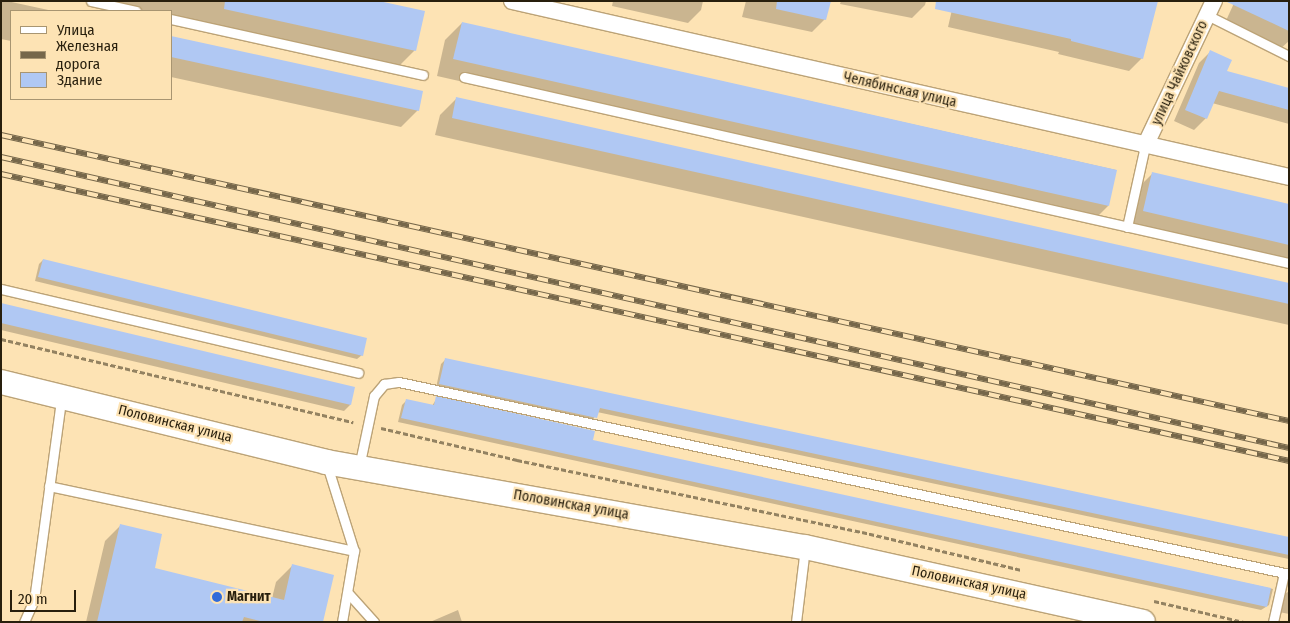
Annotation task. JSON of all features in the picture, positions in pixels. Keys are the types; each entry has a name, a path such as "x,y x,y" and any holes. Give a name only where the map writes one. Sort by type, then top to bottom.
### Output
{"main road":[{"name":"Половинская улица","path":"1,382 326,462 1146,610"}],"street":[{"name":"Челябинская улица","path":"512,1 1289,177"},
{"name":"улица Чайковского","path":"1146,146 1210,8"}],"lane":[{"path":"91,1 132,10"},
{"path":"1210,8 1289,56"},
{"path":"172,19 422,75"},
{"path":"464,76 1289,264"},
{"path":"1127,227 1146,146"},
{"path":"1,289 358,373"},
{"path":"359,467 374,396 384,384 399,382 1286,574 1273,622"},
{"path":"24,622 34,600 62,396"},
{"path":"326,462 354,552 342,622"},
{"path":"49,486 354,552"},
{"path":"796,622 805,547"},
{"path":"348,593 374,622"}],"path":[{"path":"1,339 517,460 862,532 1024,570"},
{"path":"1146,610 1244,622"}],"building":[{"path":"225,1 379,1 425,11 416,51 224,9"},
{"path":"777,1 831,1 826,20 776,9"},
{"path":"936,1 1158,1 1143,59 1071,41 1071,39 935,9"},
{"path":"1225,1 1289,1 1289,31"},
{"path":"462,22 1117,170 1109,206 453,59"},
{"path":"172,36 423,91 419,111 172,57"},
{"path":"1210,50 1232,60 1227,71 1289,88 1289,110 1219,91 1207,119 1185,110"},
{"path":"456,97 1289,283 1289,304 452,118"},
{"path":"1152,172 1289,204 1289,245 1143,211"},
{"path":"43,259 367,338 363,356 38,277"},
{"path":"1,303 355,387 351,405 1,323"},
{"path":"445,358 1289,537 1289,555 600,408 597,418 439,384"},
{"path":"436,396 595,431 593,440 1271,588 1267,607 401,418 406,399 434,405"},
{"path":"120,524 162,534 155,568 284,600 292,564 334,575 323,622 264,622 244,617 242,622 97,622"}],"railway":[{"path":"1,135 1289,421"},
{"path":"1,157 1289,448"},
{"path":"1,174 1289,461"}],"place":[{"name":"Магнит","path":"217,597"}]}
